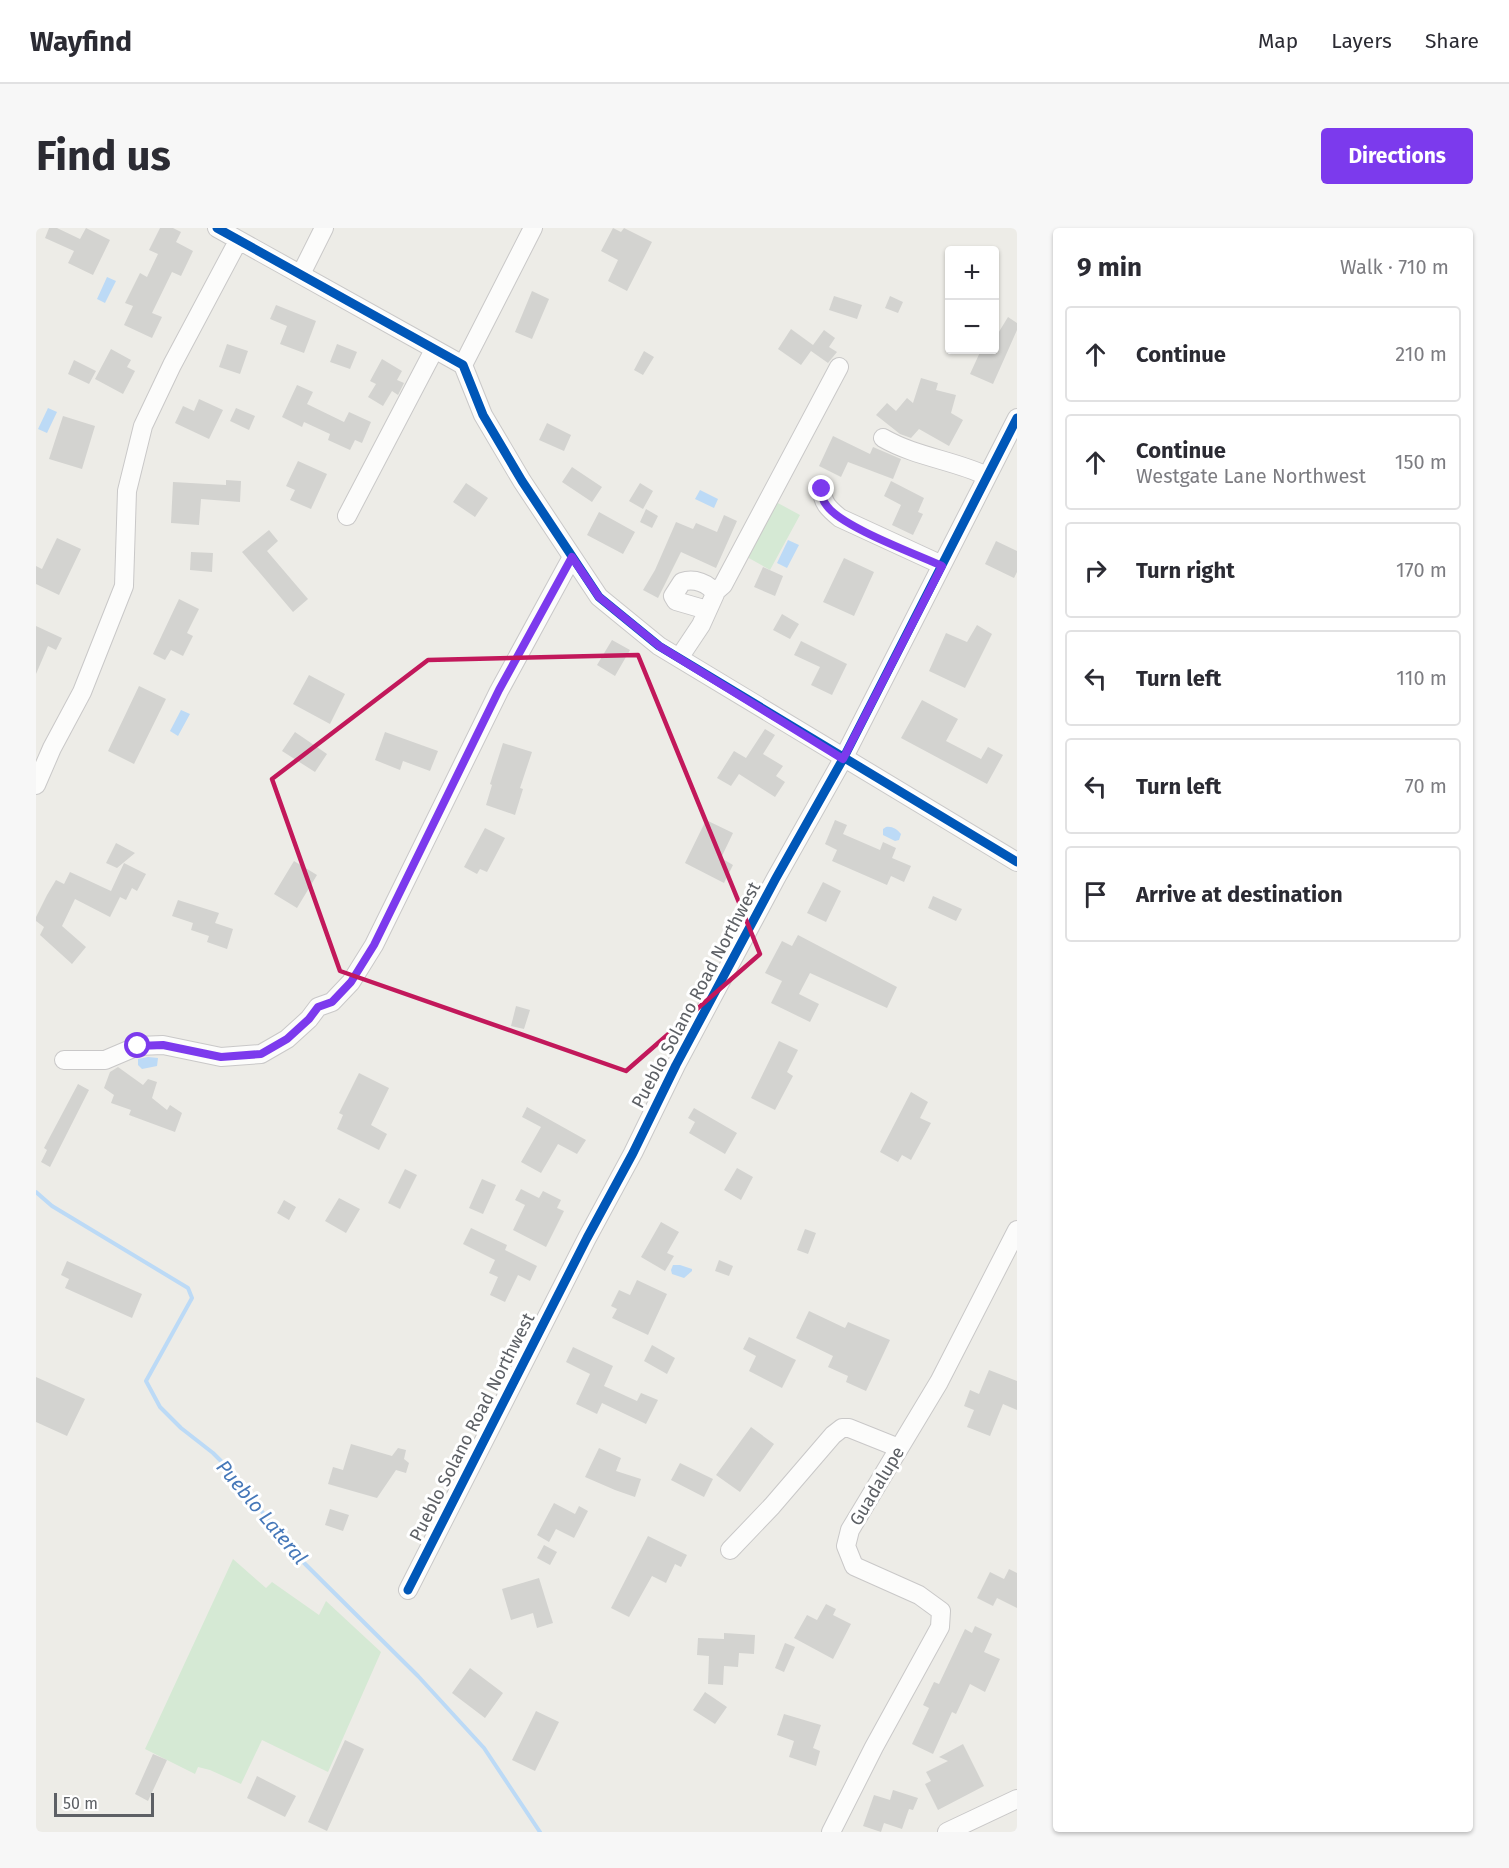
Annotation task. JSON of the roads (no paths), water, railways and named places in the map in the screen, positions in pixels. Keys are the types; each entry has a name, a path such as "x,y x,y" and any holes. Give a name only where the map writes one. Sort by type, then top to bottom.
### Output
{"street":[{"path":"217,228 463,365 483,416 522,481 599,597 659,646 1017,862"},
{"path":"301,274 324,228"},
{"path":"463,365 533,228"},
{"path":"36,785 81,692 124,586 127,491 143,426 172,365 238,241"},
{"path":"347,516 434,350"},
{"path":"679,658 701,625 715,592 723,585 839,367"},
{"name":"Pueblo Solano Road Northwest","path":"408,1590 587,1238 633,1154 676,1065 776,878 843,759 1017,418"},
{"path":"883,438 899,448 968,467 987,476"},
{"path":"822,489 822,498 826,506 840,518 942,566"},
{"path":"64,1059 105,1060 138,1046 163,1045 221,1057 261,1054 287,1039 309,1019 318,1007 332,1002 351,982 374,945 499,690 572,557"},
{"path":"707,610 676,601 673,596 675,591 682,582 688,580 708,586 715,592"},
{"name":"Guadalupe","path":"831,1832 874,1747 940,1627 941,1611 919,1595 854,1566 846,1546 849,1530 939,1382 1017,1230"},
{"path":"730,1550 772,1506 833,1435 842,1428 849,1428 899,1448"},
{"path":"947,1832 1017,1799"}],"water":[{"path":"107,277 116,281 105,303 97,299"},
{"path":"48,408 57,412 47,433 38,429"},
{"path":"700,490 718,499 714,508 695,499"},
{"path":"788,540 799,545 787,568 777,563"},
{"path":"181,710 190,714 178,736 170,731"},
{"path":"892,827 901,834 899,840 895,841 883,835 883,829"},
{"path":"158,1058 157,1066 142,1069 138,1065 138,1059"},
{"path":"673,1265 680,1265 692,1271 684,1278 672,1274"}],"waterway":[{"name":"Pueblo Lateral","path":"36,1192 52,1206 188,1288 192,1298 146,1381 160,1407 231,1471 292,1551 418,1676 484,1748 540,1832"}]}
